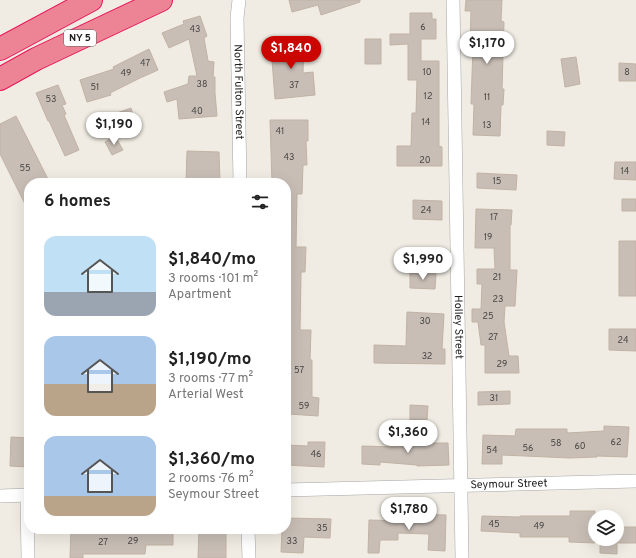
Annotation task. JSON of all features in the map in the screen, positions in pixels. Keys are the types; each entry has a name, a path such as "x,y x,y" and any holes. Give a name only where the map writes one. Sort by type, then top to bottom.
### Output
{"highway":[{"name":"NY 5","path":"0,50 91,0"},
{"name":"NY 5","path":"0,79 36,59 161,0"}],"street":[{"name":"North Fulton Street","path":"240,0 237,18 240,178"},
{"name":"Holley Street","path":"452,0 462,558"},
{"name":"Seymour Street","path":"291,490 636,482"},
{"path":"0,496 24,496"},
{"path":"28,534 28,558"},
{"path":"248,534 250,558"}],"building":[{"path":"289,0 360,0 360,2 321,15 318,5 292,12"},
{"path":"466,0 502,0 501,21 504,22 502,89 504,89 503,105 501,105 500,136 473,135 474,104 471,104 473,47 470,47 471,11 465,11"},
{"path":"410,13 432,13 432,19 436,19 436,39 421,39 421,61 439,61 439,146 442,147 442,166 397,166 397,146 411,146 412,113 416,113 417,80 408,80 408,44 390,45 390,34 410,34"},
{"path":"200,16 207,36 204,38 208,61 214,62 213,77 215,77 217,116 179,119 177,99 167,102 164,92 188,84 189,76 197,76 189,39 169,48 162,33 184,24 183,21"},
{"path":"365,39 381,39 381,64 365,64"},
{"path":"272,40 304,40 303,73 313,72 315,95 275,99"},
{"path":"149,49 158,70 110,93 111,95 87,102 80,80 114,69 113,67"},
{"path":"576,57 580,84 565,87 561,59"},
{"path":"619,63 636,64 636,81 619,81"},
{"path":"58,85 66,104 62,105 66,114 64,115 79,150 65,156 36,93"},
{"path":"131,108 138,131 124,135 117,113"},
{"path":"16,116 47,178 24,178 24,202 0,154 0,124"},
{"path":"270,120 308,120 308,141 306,141 307,165 303,165 302,194 297,194 296,247 306,247 305,272 301,272 300,330 311,330 310,360 312,360 312,397 319,398 318,416 291,414 291,178 272,178"},
{"path":"547,131 565,132 564,146 547,145"},
{"path":"115,136 123,150 112,155 105,142"},
{"path":"187,151 219,152 220,178 186,178"},
{"path":"615,162 636,162 636,180 614,179"},
{"path":"477,173 517,175 516,190 477,188"},
{"path":"622,199 636,199 636,211 622,211"},
{"path":"413,200 442,201 442,220 413,219"},
{"path":"476,209 512,210 510,225 510,270 517,270 515,306 505,306 504,322 509,356 518,356 519,373 485,373 485,345 481,345 478,322 472,322 472,309 481,309 482,284 477,284 477,269 495,269 494,248 475,248"},
{"path":"619,241 636,241 636,296 619,296"},
{"path":"410,273 436,274 435,289 410,288"},
{"path":"407,312 444,314 442,349 445,349 445,364 374,363 374,345 406,346"},
{"path":"609,329 636,329 636,351 609,350"},
{"path":"510,391 510,404 478,405 478,392"},
{"path":"410,405 428,406 427,420 410,420"},
{"path":"604,426 629,427 627,457 597,456 570,458 502,455 502,464 482,464 483,435 515,436 516,429 567,429 567,433 604,431"},
{"path":"11,437 24,438 24,467 10,466"},
{"path":"433,440 434,443 448,443 449,465 417,466 380,462 380,465 362,464 362,446 395,447 395,441 417,442"},
{"path":"308,442 325,442 324,467 291,465 291,445 308,446"},
{"path":"570,511 588,511 588,543 569,542 569,537 520,537 520,533 481,531 482,516 570,516"},
{"path":"405,514 446,515 445,551 428,550 429,534 398,533 398,540 380,540 379,553 368,553 369,520 405,521"},
{"path":"291,518 331,519 330,538 304,537 303,553 281,552 282,534 291,534"},
{"path":"624,527 636,527 636,543 624,543"},
{"path":"71,534 173,534 173,545 146,545 145,554 83,554 83,558 70,558"},
{"path":"199,534 226,534 226,558 198,558"},
{"path":"600,546 617,546 617,554 600,553"}]}
